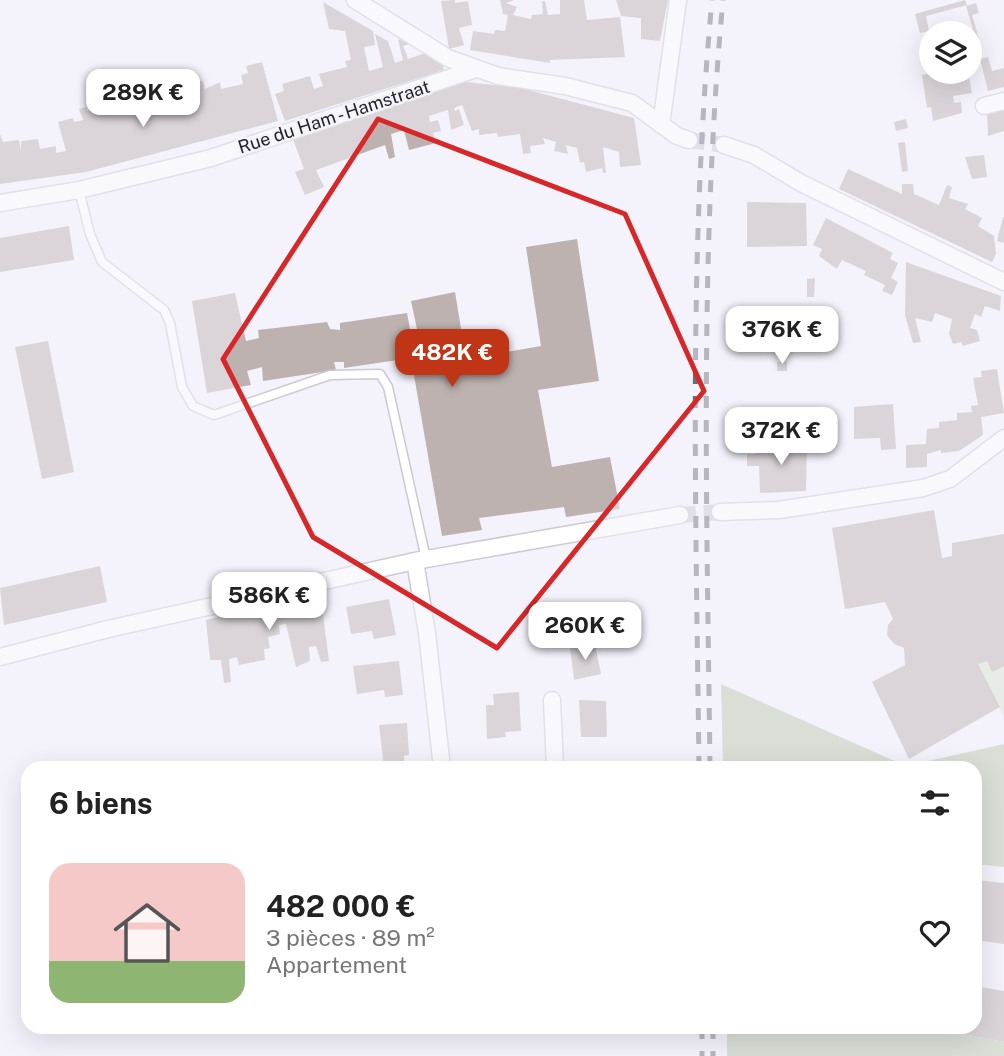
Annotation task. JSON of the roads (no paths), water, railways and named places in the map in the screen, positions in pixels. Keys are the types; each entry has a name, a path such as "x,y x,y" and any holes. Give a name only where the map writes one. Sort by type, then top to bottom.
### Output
{"street":[{"path":"355,0 448,58 476,69 632,103 661,125 690,140"},
{"path":"661,125 678,0"},
{"name":"Rue du Ham - Hamstraat","path":"0,203 79,190 211,158 476,69"},
{"path":"984,106 1004,101"},
{"path":"724,145 754,155 801,183 1004,282"},
{"path":"720,512 779,510 923,488 950,479 1004,438"},
{"path":"0,657 108,629 421,560 680,515"},
{"path":"421,560 441,761"},
{"path":"552,700 552,761"}],"lane":[{"path":"79,190 90,234 102,262 164,310 170,323 182,387 193,406 214,415 237,410 330,375 380,374 388,387 421,560"}],"tunnel":[{"path":"689,140 724,145"},
{"path":"680,515 720,512"}],"railway":[{"path":"699,761 695,384 699,192 712,0"},
{"path":"710,761 706,384 710,192 723,0"},
{"path":"702,1034 702,1056"},
{"path":"713,1034 713,1056"}]}
